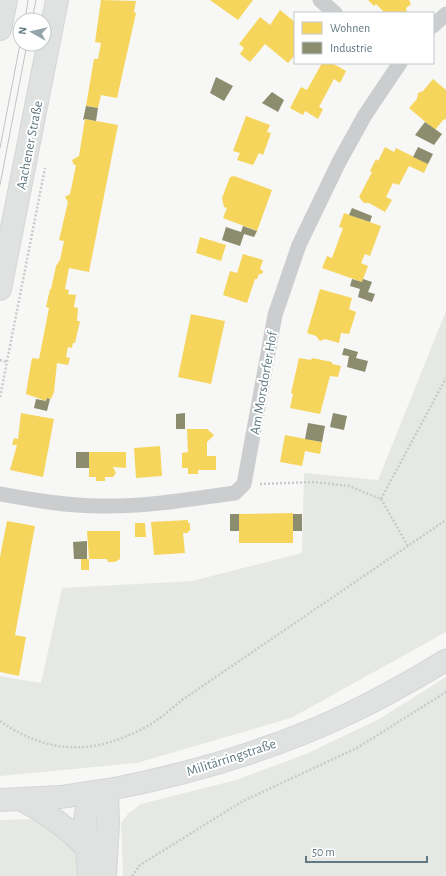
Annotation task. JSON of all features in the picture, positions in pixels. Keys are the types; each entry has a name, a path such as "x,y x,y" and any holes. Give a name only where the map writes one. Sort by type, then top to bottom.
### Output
{"main road":[{"path":"0,29 6,0"},
{"name":"Aachener Straße","path":"0,289 57,0"},
{"name":"Militärringstraße","path":"0,800 22,800 98,792 197,770 288,739 349,713 408,683 446,660"},
{"path":"89,876 85,820 98,792"},
{"path":"98,792 108,824 105,876"},
{"path":"22,800 45,812 73,833 88,848"}],"street":[{"path":"320,0 334,12"},
{"path":"434,25 446,14"},
{"name":"Am Morsdorfer Hof","path":"244,484 275,315 299,245 338,162 395,65"},
{"path":"0,494 35,501 100,506 132,505 235,493 244,484"}],"path":[{"path":"0,397 46,163"},
{"path":"0,360 7,362"},
{"path":"381,499 446,378"},
{"path":"244,484 314,482 349,486 381,499 408,546"},
{"path":"0,721 40,743 65,748 87,748 119,739 147,726 182,700 446,520"},
{"path":"132,876 140,865 244,801 357,748 446,692"}],"shaded area":[{"path":"446,311 446,632 291,718 137,763 0,776 0,676 41,683 62,588 192,581 302,553 304,473 378,480"},
{"path":"446,677 446,876 123,876 121,823 128,814 141,804 236,780 306,754 379,719"},
{"path":"34,819 75,845 84,876 0,876 0,820"}],"building: Wohnen":[{"path":"101,0 136,1 134,12 136,13 117,98 101,95 98,108 86,106 94,59 98,59 101,43 95,42"},
{"path":"210,0 253,0 238,20"},
{"path":"368,0 409,0 411,4 406,8 407,12 384,12 376,4 374,6"},
{"path":"280,10 294,21 294,56 288,63 265,44 250,62 240,54 244,48 239,44 260,17 270,25"},
{"path":"321,64 334,64 346,71 340,83 334,79 319,107 323,109 318,119 305,111 303,115 290,108 301,87 307,90"},
{"path":"433,79 446,90 446,119 443,120 435,130 409,108 417,99 418,93 423,91"},
{"path":"246,116 270,125 267,132 271,133 263,155 259,153 253,165 237,160 240,153 233,151"},
{"path":"85,119 118,125 89,272 69,268 65,289 69,290 68,294 76,295 74,307 78,308 77,321 80,321 75,343 73,343 72,348 68,347 66,357 70,358 68,365 57,363 54,392 51,399 47,398 46,401 26,394 32,358 39,359 49,308 46,307 64,241 59,240 68,202 65,197 70,194 76,165 74,165 72,160 79,156"},
{"path":"385,147 394,152 396,148 428,164 424,173 409,166 399,185 393,183 386,197 392,200 385,212 369,203 364,203 359,197 372,172 370,171 376,159 378,161"},
{"path":"234,176 272,190 257,231 223,218 227,208 224,207 222,198 230,177"},
{"path":"344,213 381,226 370,256 365,254 361,263 368,266 362,282 322,268 327,256 332,258 343,228 339,227"},
{"path":"200,237 226,245 221,261 196,253"},
{"path":"243,254 263,260 260,269 263,271 262,274 259,274 257,279 255,279 247,303 223,295 230,271 237,273"},
{"path":"320,289 352,298 349,309 356,312 349,334 341,333 339,343 325,339 320,341 316,336 307,333"},
{"path":"191,314 225,321 211,384 178,377"},
{"path":"299,358 311,360 312,358 332,362 332,364 341,366 338,377 330,376 320,414 290,408 293,394 291,393"},
{"path":"21,413 54,419 43,477 10,470 17,445 12,445 14,438 18,439"},
{"path":"187,429 207,429 214,435 207,442 207,456 216,456 216,470 198,470 198,474 188,474 188,468 182,468 182,453 188,452"},
{"path":"285,435 322,442 320,454 305,451 302,466 280,462"},
{"path":"160,446 162,476 136,478 134,448"},
{"path":"89,452 126,452 126,468 113,467 116,473 113,477 105,477 105,481 96,481 96,477 89,477"},
{"path":"293,513 293,543 239,543 239,514"},
{"path":"188,520 188,523 190,523 190,531 188,531 188,533 183,533 185,553 154,555 151,522"},
{"path":"7,521 35,526 15,635 26,637 19,676 0,672 0,557"},
{"path":"135,523 145,523 146,537 135,537"},
{"path":"87,531 120,531 120,559 115,562 108,562 107,559 89,559"},
{"path":"81,559 89,559 89,570 81,570"}],"building: Industrie":[{"path":"216,77 233,86 224,101 210,93"},
{"path":"272,92 284,100 278,112 262,103"},
{"path":"86,106 98,108 96,121 83,120"},
{"path":"425,122 442,134 434,145 415,135"},
{"path":"418,147 433,154 428,164 413,157"},
{"path":"352,208 372,216 370,222 349,215"},
{"path":"243,226 257,231 254,237 244,234 240,246 222,240 226,227 241,232"},
{"path":"352,279 362,282 363,279 372,282 368,292 375,294 372,302 358,297 360,289 350,286"},
{"path":"344,348 358,352 356,358 368,361 365,372 347,367 349,356 342,355"},
{"path":"47,398 50,399 47,411 34,408 36,399 46,401"},
{"path":"185,413 185,429 176,429 176,414"},
{"path":"333,413 347,416 344,430 330,427"},
{"path":"308,423 325,426 322,442 305,439"},
{"path":"76,452 89,452 89,468 76,468"},
{"path":"230,514 239,514 239,531 230,531"},
{"path":"293,514 302,514 302,531 293,531"},
{"path":"87,541 87,559 74,559 73,542"}],"tram line":[{"path":"26,12 28,0"},
{"path":"34,12 36,0"},
{"path":"0,148 18,52"},
{"path":"0,185 25,52"}]}
